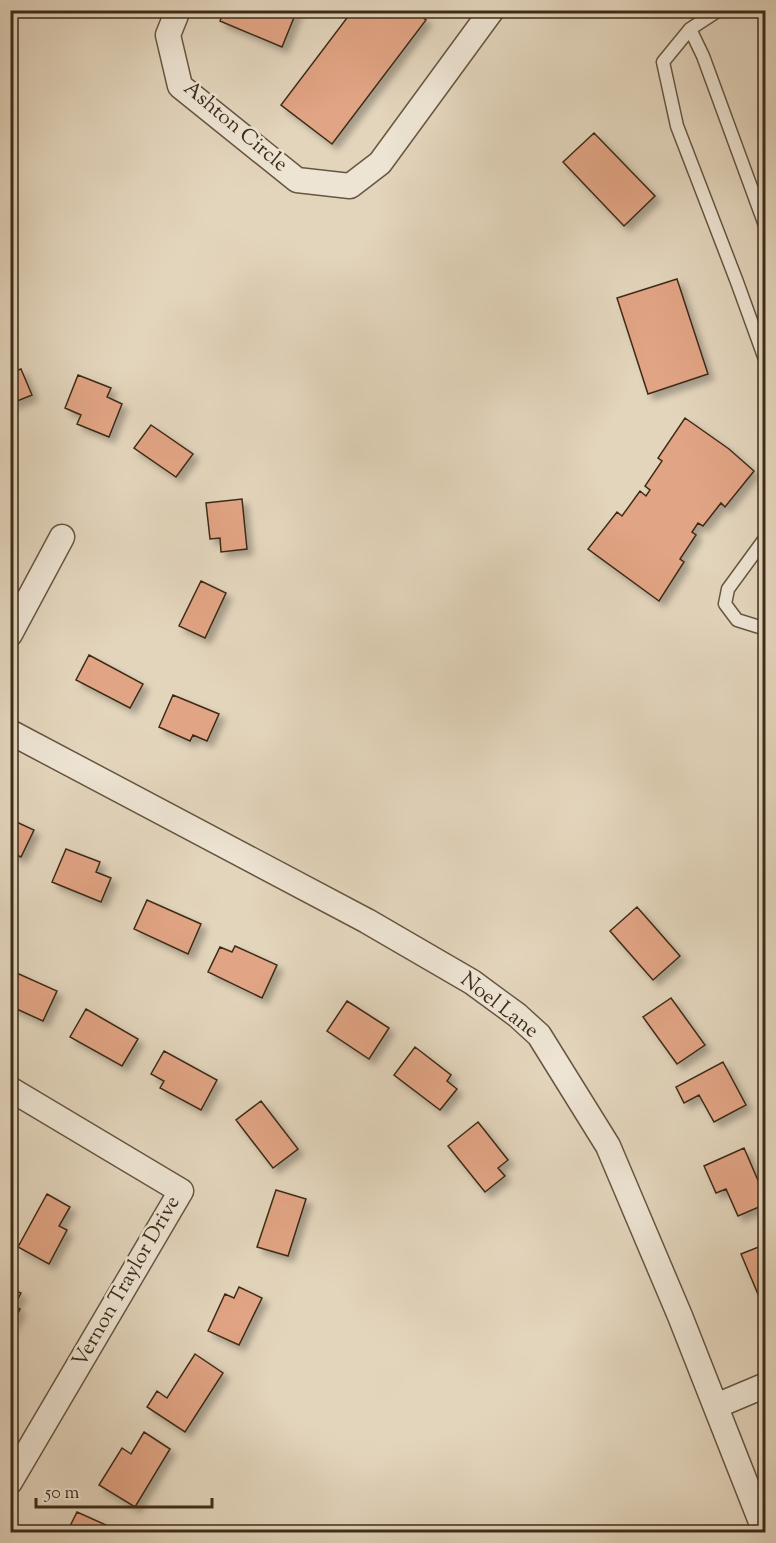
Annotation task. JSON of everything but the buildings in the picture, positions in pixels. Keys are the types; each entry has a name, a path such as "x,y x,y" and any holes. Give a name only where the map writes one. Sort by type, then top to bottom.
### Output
{"street":[{"name":"Ashton Circle","path":"178,10 168,35 180,86 297,180 350,186 380,163 492,10"},
{"path":"10,634 62,537"},
{"name":"Noel Lane","path":"10,732 367,921 472,982 517,1015 539,1035 608,1146 680,1316 765,1533"},
{"name":"Vernon Traylor Drive","path":"10,1089 181,1191 10,1482"},
{"path":"716,1406 765,1385"}],"lane":[{"path":"719,10 690,29 663,62 677,126 765,362"},
{"path":"690,29 703,56 765,228"},
{"path":"765,537 728,589 725,604 737,620 765,629"}]}
